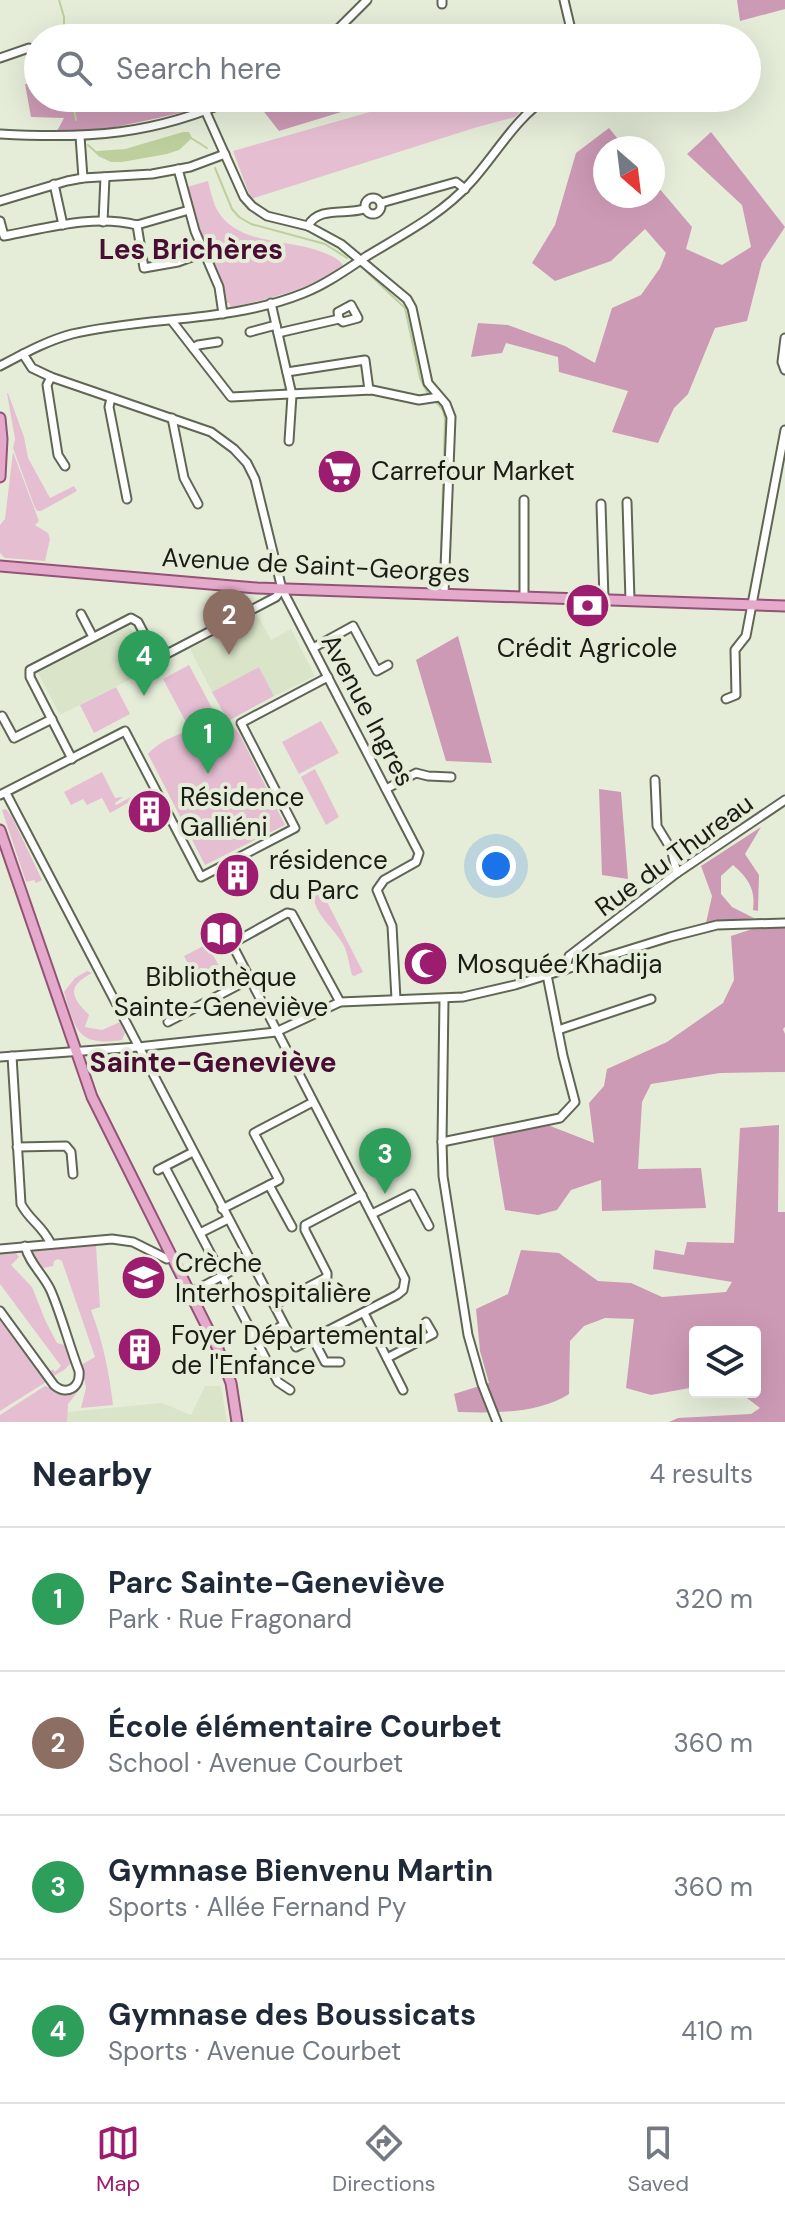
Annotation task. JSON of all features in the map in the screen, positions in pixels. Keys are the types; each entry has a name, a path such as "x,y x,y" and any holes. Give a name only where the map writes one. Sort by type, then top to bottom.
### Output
{"main road":[{"path":"0,418 0,477"},
{"name":"Avenue de Saint-Georges","path":"0,566 282,589 785,606"},
{"path":"0,830 97,1109 218,1349 231,1383 237,1422"}],"street":[{"path":"343,24 367,0"},
{"path":"564,0 570,24"},
{"path":"0,58 24,50"},
{"path":"0,134 80,136 125,132 199,112"},
{"path":"206,112 244,197 252,206 267,216 308,226 333,239 410,303 428,383 450,410 451,417 444,594"},
{"path":"0,366 70,335 223,314 305,293 423,223 465,189 529,112"},
{"path":"80,136 83,178"},
{"path":"0,201 54,184 83,178 144,175 178,169 225,154"},
{"path":"178,169 203,253 219,287 223,314"},
{"path":"103,222 105,177"},
{"path":"308,226 314,217 327,213 364,209 371,198 381,203 456,182 465,189"},
{"path":"54,184 63,225"},
{"path":"0,221 4,236 82,221 137,225 189,210"},
{"path":"137,225 144,268 178,262 203,253"},
{"path":"271,303 292,395 289,441"},
{"path":"250,332 339,319"},
{"path":"172,321 231,397 369,390 419,400 439,397"},
{"path":"785,338 782,362 785,370"},
{"path":"193,348 218,342"},
{"path":"23,354 32,368 51,377 47,385 58,455 65,466"},
{"path":"287,372 365,360 369,390"},
{"name":"Avenue Ingres","path":"51,377 211,432 247,463 260,494 282,589 418,850 416,862 384,880 377,890 392,926 396,999"},
{"path":"111,398 109,407 127,499"},
{"path":"172,418 184,478 198,504"},
{"path":"726,699 736,695 735,650 746,636 785,430"},
{"path":"524,500 524,596"},
{"path":"627,502 630,600"},
{"path":"601,504 604,599"},
{"path":"72,759 29,672 32,668 134,618 157,659 276,597 282,589"},
{"path":"81,614 93,637"},
{"path":"313,648 353,626 377,671 388,665"},
{"path":"328,677 241,723 295,828 201,877 125,731 3,794 296,1347 400,1293 404,1287 403,1275 276,1032 234,948 234,941 291,913 340,1002"},
{"path":"2,716 14,738 52,719"},
{"path":"386,789 421,772 428,776 451,777"},
{"path":"655,780 657,826 671,849 677,873"},
{"name":"Rue du Thureau","path":"565,970 569,956 677,873 785,800"},
{"path":"0,1057 138,1047 276,1032 340,1002 444,999 506,988 717,925 785,923"},
{"name":"Rue du Thureau","path":"586,963 587,943"},
{"path":"442,1142 560,1118 575,1102 547,975"},
{"path":"168,1022 250,979"},
{"path":"444,999 443,1176 462,1304 474,1358 497,1422"},
{"path":"558,1030 651,999"},
{"path":"12,1056 21,1204 26,1214 45,1231 51,1244"},
{"path":"222,1209 279,1180 254,1133 313,1102"},
{"path":"17,1147 66,1146 71,1152 73,1174"},
{"path":"193,1152 161,1168 200,1233 278,1382 290,1390"},
{"path":"269,1185 292,1227"},
{"path":"372,1214 412,1194 429,1226"},
{"path":"274,1305 327,1277 305,1225 362,1195"},
{"path":"200,1233 228,1219"},
{"path":"0,1249 112,1239 133,1242 167,1259 172,1257"},
{"path":"0,1311 54,1385 61,1390 72,1389 79,1382 79,1371 52,1292 27,1255 25,1246"},
{"path":"190,1293 250,1261"},
{"path":"364,1313 403,1390"},
{"path":"387,1358 433,1334 426,1322"},
{"path":"256,1339 284,1325"},
{"path":"313,1339 325,1362 340,1362"}],"shaded area":[{"path":"737,0 785,0 785,9 740,21"},
{"path":"30,112 184,112 91,132 56,133 64,118 31,117"},
{"path":"264,112 341,112 279,131"},
{"path":"370,112 520,112 515,117 251,199 233,151"},
{"path":"609,128 615,136 598,136"},
{"path":"189,132 192,138 179,150 167,154 122,162 111,162 98,156 97,151 125,149"},
{"path":"711,132 785,227 762,262 747,321 715,328 688,394 674,408 658,443 612,432 628,391 559,372 558,357 506,343 502,353 471,357 478,323 508,325 565,346 595,363 612,308 641,295 660,268 666,253 645,229 611,261 555,281 532,263 555,225 576,153 593,140 593,208 665,208 665,195 692,227 686,249 722,265 751,247 742,205 687,154"},
{"path":"208,181 215,206 235,228 262,239 322,252 343,265 303,287 231,308 226,303 223,286 203,239 187,187"},
{"path":"7,393 24,437 28,458 50,498 74,486 77,491 41,511 35,508 13,448 15,439"},
{"path":"13,452 39,521 35,525 48,533 50,539 45,561 5,558 0,553 0,525 5,519"},
{"path":"257,614 271,640 291,629 315,676 274,696 259,667 212,692 190,649"},
{"path":"129,626 152,668 60,715 38,673"},
{"path":"458,636 492,763 446,761 416,660"},
{"path":"189,665 214,712 188,726 163,679"},
{"path":"259,667 274,696 228,721 212,692"},
{"path":"116,687 130,714 94,733 80,705"},
{"path":"321,721 339,753 299,774 282,742"},
{"path":"217,722 231,723 240,735 285,825 205,865 148,754 171,738"},
{"path":"315,769 339,817 326,825 301,777"},
{"path":"102,772 115,798 123,797 116,805 131,797 133,800 110,813 102,798 87,805 83,799 71,805 64,792"},
{"path":"599,789 621,792 628,879 602,875"},
{"path":"6,809 42,880 36,883 34,880 26,882 2,810"},
{"path":"761,827 745,854 759,875 758,911 753,910 752,890 747,879 733,865 721,876 721,894 732,907 754,918 706,923 712,896 701,866"},
{"path":"323,894 363,972 354,976 343,944 315,903 313,896"},
{"path":"765,925 785,925 785,1072 720,1073 651,1084 642,1102 638,1169 701,1168 706,1208 602,1211 601,1180 571,1190 557,1210 538,1215 505,1210 493,1137 545,1124 594,1143 589,1103 604,1086 607,1069 667,1042 723,1003 734,980 731,936"},
{"path":"207,944 219,966 196,979 184,956"},
{"path":"87,971 92,973 78,983 74,992 78,1003 89,1015 85,1027 102,1030 120,1022 125,1033 122,1040 96,1041 87,1038 75,1025 64,992 75,978"},
{"path":"779,1125 778,1212 785,1212 785,1422 669,1422 678,1418 751,1414 760,1408 747,1398 761,1398 761,1326 689,1326 689,1388 651,1395 626,1388 634,1319 605,1318 584,1326 570,1341 569,1394 529,1409 458,1412 454,1394 489,1383 480,1351 476,1309 508,1294 521,1250 559,1253 598,1281 631,1283 662,1297 726,1292 732,1282 653,1269 655,1250 684,1255 687,1242 734,1243 740,1128"},
{"path":"88,1243 96,1246 100,1307 91,1310 105,1357 113,1405 81,1408 86,1388 81,1365 95,1357 62,1261 58,1259 53,1266 43,1268 33,1252"},
{"path":"0,1252 16,1253 19,1257 11,1265 32,1287 57,1343 65,1345 71,1363 52,1377 50,1372 61,1366 0,1284"},
{"path":"0,1317 46,1382 0,1411"},
{"path":"45,1386 68,1395 79,1390 68,1404 67,1422 0,1422 0,1415"},
{"path":"205,1386 221,1386 227,1422 44,1422 47,1414 162,1403 191,1415"}],"waterway":[{"path":"59,0 64,24"},
{"path":"75,112 76,120"},
{"path":"191,138 207,148"},
{"path":"88,145 98,154"},
{"path":"215,168 232,209 239,217 251,224 325,244 347,258"},
{"path":"367,272 405,308 420,378 428,394"},
{"path":"436,402 443,410 445,419 440,583 437,585"}],"place":[{"name":"Carrefour Market","path":"340,471"},
{"name":"Crédit Agricole","path":"587,605"},
{"name":"École élémentaire Courbet","path":"229,655"},
{"name":"Gymnase des Boussicats","path":"144,696"},
{"name":"Parc Sainte-Geneviève","path":"208,774"},
{"name":"Résidence Galliéni","path":"149,812"},
{"name":"résidence du Parc","path":"238,875"},
{"name":"Bibliothèque Sainte-Geneviève","path":"221,934"},
{"name":"Mosquée Khadija","path":"426,964"},
{"name":"Gymnase Bienvenu Martin","path":"385,1194"},
{"name":"Crèche Interhospitalière","path":"144,1278"},
{"name":"Foyer Départemental de l'Enfance","path":"140,1350"}],"district":[{"name":"Les Brichères","path":"191,249"},
{"name":"Sainte-Geneviève","path":"213,1062"}]}
